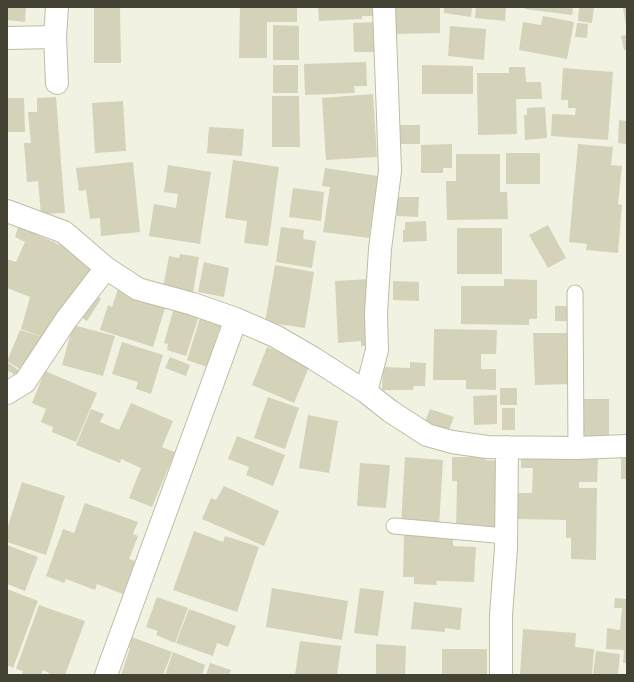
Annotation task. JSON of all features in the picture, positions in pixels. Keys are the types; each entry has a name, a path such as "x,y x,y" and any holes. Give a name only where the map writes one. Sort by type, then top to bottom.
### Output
{"street":[{"path":"57,7 55,37 58,83"},
{"path":"366,392 377,350 376,313 380,249 390,171 384,7"},
{"path":"7,38 55,37"},
{"path":"7,211 64,232 106,268 138,289 193,304 236,319 275,336 366,392 390,411 427,435 452,442 487,447 576,448 627,446"},
{"path":"7,393 26,382 66,320 106,268"},
{"path":"106,675 236,319"},
{"path":"501,675 501,615 506,536 507,447"}],"lane":[{"path":"575,293 576,448"},
{"path":"394,526 506,536"}],"building":[{"path":"7,7 26,7 25,22 7,20"},
{"path":"94,7 120,7 121,63 94,63"},
{"path":"240,7 297,7 297,22 267,22 267,58 239,58"},
{"path":"318,7 375,7 375,16 362,16 362,19 319,21"},
{"path":"394,7 440,7 440,33 394,34"},
{"path":"444,7 472,7 471,17 444,13"},
{"path":"476,7 506,7 505,21 475,18"},
{"path":"525,7 573,7 572,15 525,9"},
{"path":"579,7 594,7 592,23 578,21"},
{"path":"623,7 627,7 627,26 626,26"},
{"path":"543,16 574,22 567,59 519,50 523,22 541,25"},
{"path":"377,22 378,52 354,52 353,23"},
{"path":"577,23 588,24 587,38 575,37"},
{"path":"273,25 299,26 299,60 273,60"},
{"path":"450,26 486,29 484,60 448,56"},
{"path":"627,35 627,50 624,50 621,36"},
{"path":"366,62 367,86 354,86 355,93 305,95 304,64"},
{"path":"273,65 298,65 298,93 273,93"},
{"path":"422,65 473,66 473,94 422,94"},
{"path":"509,67 525,67 526,82 541,82 542,99 516,99 517,134 478,135 477,73 509,73"},
{"path":"563,68 613,72 608,140 551,136 552,114 575,115 576,108 568,108 568,100 561,100"},
{"path":"373,94 377,157 326,160 322,98"},
{"path":"272,96 299,96 300,147 272,147"},
{"path":"56,97 65,213 41,214 38,181 27,182 24,143 31,143 28,112 37,112 37,98"},
{"path":"7,98 24,98 25,132 7,132"},
{"path":"123,101 126,151 95,153 92,103"},
{"path":"545,107 547,138 525,140 524,115 527,115 527,108"},
{"path":"619,120 627,121 627,144 618,143"},
{"path":"398,125 420,125 420,144 398,144"},
{"path":"209,127 244,129 242,156 207,153"},
{"path":"452,144 452,168 443,168 443,173 421,173 421,145"},
{"path":"578,144 613,147 611,165 622,166 618,204 622,205 618,253 586,250 587,244 569,242"},
{"path":"506,153 540,153 540,184 506,184"},
{"path":"456,154 500,154 500,192 507,192 508,219 447,220 446,181 456,181"},
{"path":"233,160 279,167 268,246 244,243 247,221 225,218"},
{"path":"133,162 140,232 101,236 100,218 90,219 86,190 79,191 76,168"},
{"path":"168,165 211,172 200,244 149,236 154,204 176,208 178,194 164,192"},
{"path":"325,168 378,176 369,238 323,232 330,187 322,186"},
{"path":"293,188 324,192 321,221 289,217"},
{"path":"397,197 419,197 418,217 397,216"},
{"path":"426,221 427,241 403,242 405,222"},
{"path":"19,224 38,229 37,235 73,250 97,269 25,372 7,361 20,330 43,337 21,329 30,297 7,288 7,259 16,262 25,242 15,237"},
{"path":"548,225 566,258 548,268 529,235"},
{"path":"281,227 304,230 303,239 316,241 312,268 276,262"},
{"path":"457,228 502,228 502,274 457,274"},
{"path":"180,254 199,257 193,293 163,288 169,256 179,258"},
{"path":"204,262 229,268 224,297 198,292"},
{"path":"275,265 314,272 305,328 265,322"},
{"path":"369,279 372,345 361,346 361,341 338,343 335,281"},
{"path":"504,279 537,280 537,319 529,319 529,325 461,324 461,286 504,286"},
{"path":"393,281 419,282 419,301 393,300"},
{"path":"118,289 166,305 153,347 100,330 108,305 112,307"},
{"path":"93,293 101,299 87,321 78,315"},
{"path":"555,306 571,306 571,321 555,321"},
{"path":"174,308 199,316 186,356 167,350 168,344 164,343"},
{"path":"200,318 221,324 207,367 187,360"},
{"path":"73,325 115,336 103,376 62,365"},
{"path":"434,329 497,330 496,354 481,354 481,369 496,369 496,390 466,389 466,380 433,380"},
{"path":"533,333 570,333 571,384 535,385"},
{"path":"122,342 163,355 151,394 136,389 138,382 112,374"},
{"path":"267,347 310,365 294,403 252,385"},
{"path":"170,357 190,365 186,376 165,368"},
{"path":"7,362 23,373 20,378 7,370"},
{"path":"410,362 426,363 425,386 414,386 413,390 382,390 383,367 410,368"},
{"path":"45,371 97,393 76,442 52,432 53,427 41,422 46,409 32,403"},
{"path":"500,388 517,388 517,405 500,405"},
{"path":"497,395 497,424 474,425 473,396"},
{"path":"268,397 299,408 285,449 254,438"},
{"path":"581,399 609,399 609,440 581,440"},
{"path":"131,403 173,421 162,447 175,452 152,507 129,498 141,468 121,459 120,463 76,445 91,409 104,414 100,422 119,430"},
{"path":"502,408 515,408 515,430 502,430"},
{"path":"430,409 454,417 448,432 424,424"},
{"path":"308,415 338,421 329,473 299,468"},
{"path":"237,436 285,455 273,486 246,475 249,467 228,459"},
{"path":"621,453 627,453 627,479 621,479"},
{"path":"405,457 443,460 439,527 401,525"},
{"path":"452,457 485,457 485,460 500,461 500,531 456,530 457,481 452,481"},
{"path":"521,457 598,458 597,482 579,482 579,488 597,488 596,560 571,559 571,538 566,538 566,520 517,519 518,493 532,493 533,468 521,468"},
{"path":"360,463 390,465 386,508 357,506"},
{"path":"22,482 65,496 46,555 7,542 7,529"},
{"path":"224,486 279,511 264,546 202,519 211,498 216,500"},
{"path":"85,503 138,522 133,534 138,536 129,559 135,561 123,594 97,584 95,590 66,579 64,583 46,576 63,529 74,533"},
{"path":"194,531 223,542 225,536 259,547 237,612 173,590"},
{"path":"404,535 453,537 453,546 476,547 474,582 436,581 437,585 414,584 414,577 403,577"},
{"path":"7,545 38,557 25,591 7,584"},
{"path":"272,588 348,601 342,640 266,627"},
{"path":"360,588 384,591 378,636 354,633"},
{"path":"7,589 38,601 13,668 7,665"},
{"path":"157,597 188,608 175,643 156,635 158,631 146,627"},
{"path":"615,598 627,599 627,663 623,663 624,650 606,649 607,628 620,630 622,608 614,608"},
{"path":"414,602 462,608 460,630 445,628 445,632 411,629"},
{"path":"39,605 85,621 65,675 48,675 49,673 43,670 41,675 22,675 23,671 16,669"},
{"path":"189,609 236,626 228,647 217,643 213,656 176,643"},
{"path":"523,629 576,633 575,647 594,649 592,675 520,675"},
{"path":"129,636 172,652 163,675 121,675 130,648 125,646"},
{"path":"300,641 341,646 337,675 295,675"},
{"path":"376,644 406,646 405,675 376,675"},
{"path":"442,649 487,649 487,675 442,675"},
{"path":"596,651 620,654 618,675 593,675"},
{"path":"173,652 205,665 202,675 165,675"},
{"path":"210,663 231,670 229,675 206,675"}]}
